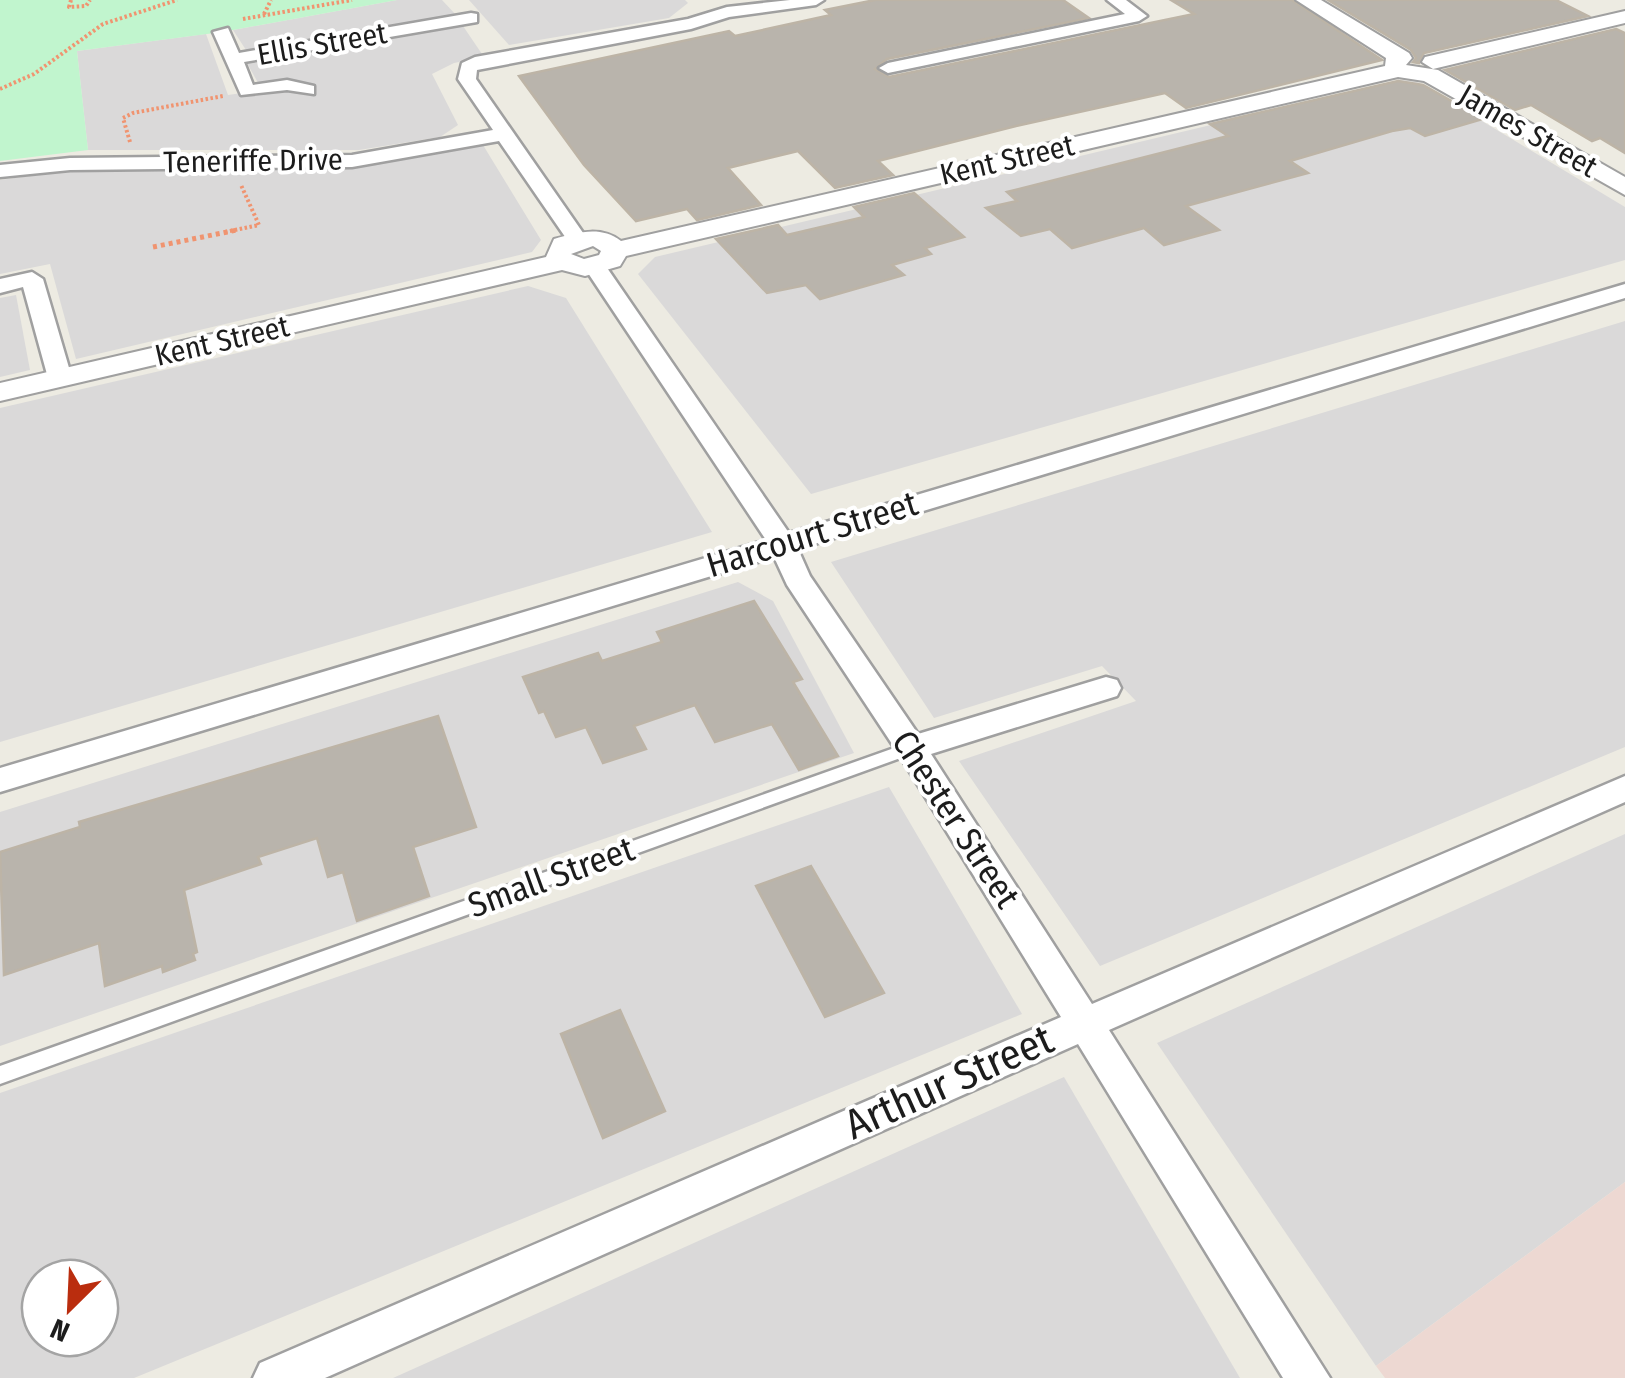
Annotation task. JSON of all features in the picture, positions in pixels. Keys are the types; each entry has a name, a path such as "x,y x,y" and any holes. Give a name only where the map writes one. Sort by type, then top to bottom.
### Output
{"street":[{"path":"456,0 485,38"},
{"path":"485,38 690,24 720,6 763,10 816,0"},
{"path":"888,68 1139,16 1115,0"},
{"path":"1306,0 1400,64 1432,69 1625,17"},
{"name":"Ellis Street","path":"222,32 247,92 287,85 308,90"},
{"path":"485,38 468,68 467,79 504,134 569,251"},
{"name":"Ellis Street","path":"233,59 485,38"},
{"name":"Kent Street","path":"0,392 569,251 576,268 1400,64"},
{"name":"James Street","path":"1432,69 1625,187"},
{"name":"Teneriffe Drive","path":"0,170 136,162 352,160 504,134"},
{"name":"Chester Street","path":"605,258 782,543 797,578 911,748 1308,1378"},
{"path":"0,286 32,279 60,378"},
{"name":"Harcourt Street","path":"0,780 1625,291"},
{"name":"Small Street","path":"911,748 1106,688"},
{"name":"Arthur Street","path":"275,1378 1625,788"}],"lane":[{"name":"Small Street","path":"0,1075 911,748"}],"path":[{"path":"72,0 68,8 86,6 90,0"},
{"path":"0,89 34,74 103,24 176,0"},
{"path":"264,15 271,0"},
{"path":"222,32 230,21 352,0"},
{"path":"136,162 123,118 133,112 247,92"},
{"path":"153,247 259,225 230,161"}],"shaded area":[{"path":"397,0 442,0 457,16 246,50 233,30"},
{"path":"469,0 688,3 669,18 509,45"},
{"path":"463,26 484,57 454,63 432,74 458,125 440,137 359,150 88,150 77,51 206,34 228,95 262,90 247,63"},
{"path":"1401,80 1417,82 1625,207 1625,260 811,494 638,274 655,257"},
{"path":"483,145 541,240 532,252 76,359 50,264 0,274 0,180 88,168 357,168"},
{"path":"528,286 566,298 712,532 0,742 0,408"},
{"path":"16,295 30,370 0,377 0,298"},
{"path":"1625,321 1625,747 1100,966 959,761 1136,701 1102,666 934,718 831,562"},
{"path":"738,582 773,601 854,753 0,1046 0,812"},
{"path":"889,787 1022,1014 134,1378 0,1378 0,1093"},
{"path":"1625,834 1625,1182 1376,1366 1157,1043"},
{"path":"1064,1077 1240,1378 393,1378"},
{"path":"1625,1182 1625,1378 1385,1378 1376,1366"}],"green space":[{"path":"0,0 397,0 222,32 77,51 88,150 0,161"}],"building":[{"path":"875,0 1063,0 1089,18 887,59 875,69 889,77 1194,14 1171,0 1292,0 1382,60 1186,108 1165,93 1016,126 878,161 893,175 835,188 798,151 728,168 761,205 697,220 687,209 636,221 584,165 519,76 729,31 735,36 831,15 825,10"},
{"path":"1328,0 1556,0 1588,16 1424,53 1419,63 1413,62 1416,58 1411,50"},
{"path":"1616,29 1625,33 1625,153 1600,138 1592,141 1531,105 1515,110 1445,70"},
{"path":"1398,81 1423,85 1483,119 1425,136 1410,128 1392,131 1290,161 1308,173 1186,206 1219,230 1164,245 1144,228 1072,248 1050,229 1021,236 986,208 1017,201 1007,192 1228,136 1210,124"},
{"path":"914,193 964,237 925,248 931,254 892,265 904,275 820,299 806,285 767,293 716,239 778,225 787,235 864,217 854,207"},
{"path":"754,601 802,679 793,682 838,756 799,770 772,724 715,742 695,705 634,726 646,749 603,763 586,727 556,737 544,711 539,713 523,677 598,653 602,661 662,642 657,632"},
{"path":"438,716 476,827 413,847 429,896 357,921 343,872 328,877 317,838 258,857 261,864 184,890 197,952 193,954 195,960 163,972 162,966 105,986 99,943 4,975 0,852 80,827 79,822"},
{"path":"811,866 884,993 825,1017 756,886"},
{"path":"620,1010 665,1111 603,1138 561,1034"}]}
